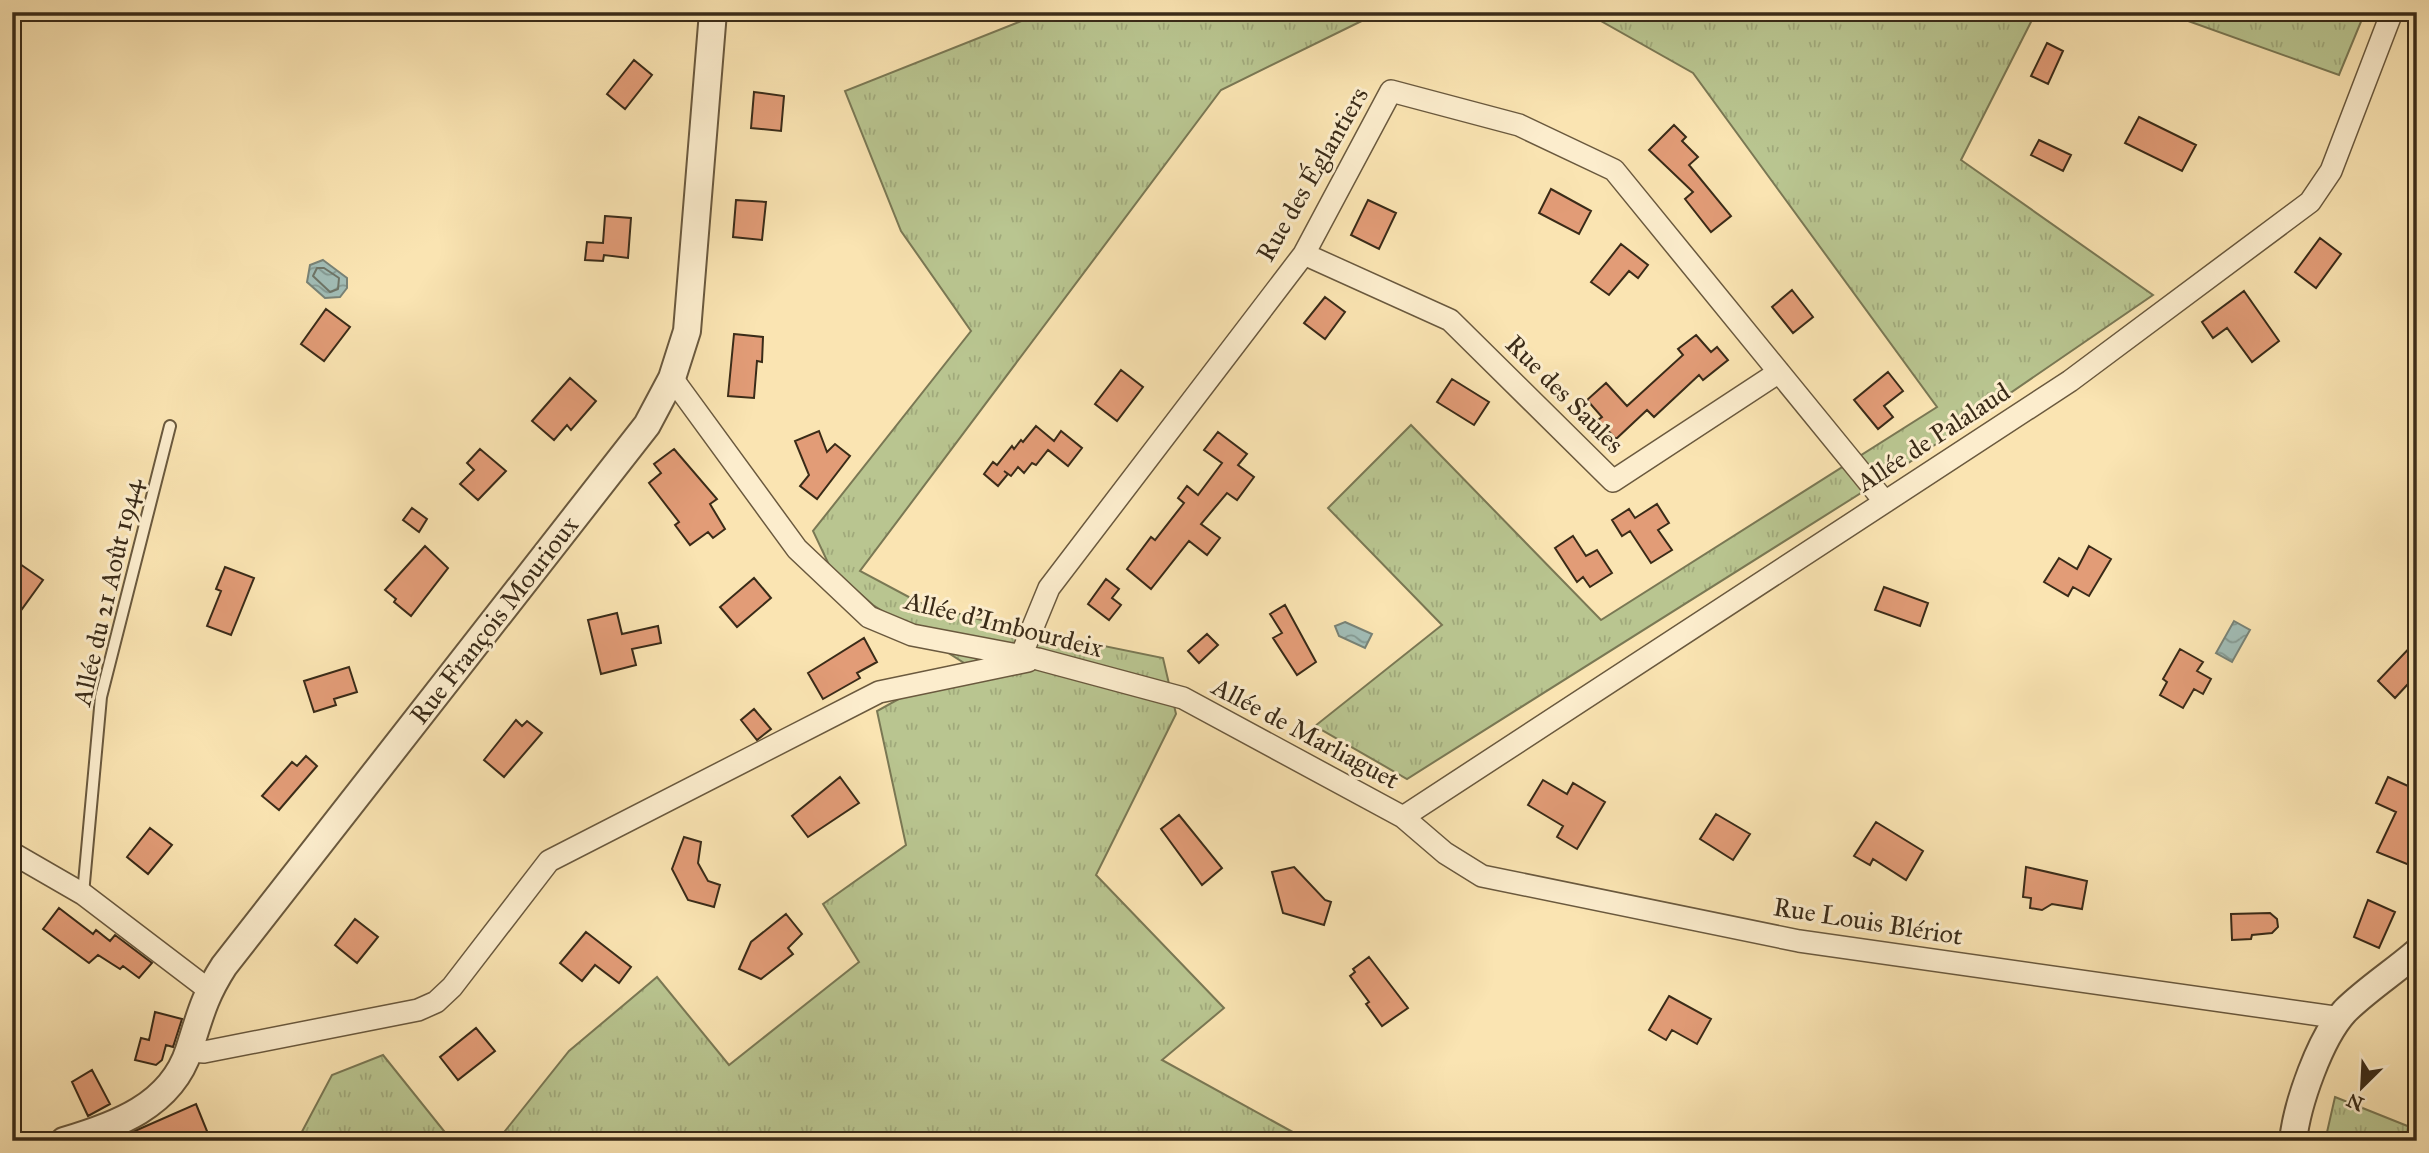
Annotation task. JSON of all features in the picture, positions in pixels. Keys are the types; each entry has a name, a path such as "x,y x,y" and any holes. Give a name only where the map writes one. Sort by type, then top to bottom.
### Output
{"street":[{"name":"Rue François Mourioux","path":"74,1138 122,1121 148,1106 172,1081 189,1051 198,1016 209,990 230,958 647,425 672,378 687,331 713,12"},
{"name":"Allée de Palalaud","path":"1403,817 2070,381 2310,202 2332,171 2392,12"},
{"name":"Rue des Églantiers","path":"1030,658 1049,588 1304,254 1391,91 1519,125 1614,170 1885,502"},
{"name":"Rue des Saules","path":"1304,254 1450,320 1613,481 1779,372"},
{"name":"Allée d'Imbourdeix","path":"672,378 797,549 869,617 912,635 1030,658 1183,698"},
{"path":"189,1051 217,1049 418,1010 436,1002 452,988 549,861 880,692 1030,658"},
{"name":"Allée de Marliaguet","path":"1183,698 1403,817"},
{"name":"Rue Louis Blériot","path":"1403,817 1445,853 1482,876 1495,879 1799,941 2334,1017 2345,1012"},
{"path":"12,853 83,894 209,990"},
{"path":"2293,1141 2295,1122 2324,1044 2345,1012 2417,952"}],"lane":[{"name":"Allée du 21 Août 1944","path":"83,894 101,697 170,426"}],"green space":[{"path":"1044,12 1380,12 1221,90 860,571 920,603 996,624 1163,658 1176,714 1096,875 1224,1008 1162,1060 1309,1141 497,1141 569,1051 657,977 729,1065 859,962 823,904 906,845 877,711 964,663 873,605 830,567 813,531 971,331 901,231 845,91"},
{"path":"1585,12 2036,12 1961,160 2153,295 1907,464 1407,779 1315,726 1442,625 1328,508 1411,425 1601,620 1937,407 1693,73"},
{"path":"2163,12 2365,12 2339,75"},
{"path":"383,1055 452,1141 297,1141 332,1075"},
{"path":"2335,1097 2415,1129 2417,1127 2417,1141 2325,1141"}],"water":[{"path":"323,260 347,278 347,288 340,297 325,298 307,282 310,265"},
{"path":"2234,621 2250,630 2232,662 2216,653"},
{"path":"1345,622 1372,634 1365,648 1339,636 1335,626"}],"building":[{"path":"2047,43 2063,51 2048,84 2031,76"},
{"path":"634,60 652,75 625,109 607,94"},
{"path":"754,92 784,96 781,131 751,128"},
{"path":"2139,117 2196,145 2182,171 2125,143"},
{"path":"1674,125 1686,137 1682,141 1698,157 1689,165 1731,216 1711,232 1685,199 1693,192 1649,150"},
{"path":"2039,140 2071,155 2063,171 2031,155"},
{"path":"1551,189 1591,211 1579,234 1539,213"},
{"path":"736,200 766,202 762,240 733,237"},
{"path":"1368,200 1396,213 1379,249 1351,235"},
{"path":"605,216 631,218 628,258 604,255 603,261 585,260 587,242 603,243"},
{"path":"2320,238 2341,254 2316,288 2295,272"},
{"path":"1621,244 1648,265 1638,278 1629,271 1609,295 1591,282"},
{"path":"1792,290 1813,317 1793,333 1772,307"},
{"path":"2244,291 2279,341 2252,362 2227,328 2213,338 2202,322"},
{"path":"1325,297 1345,312 1325,339 1304,323"},
{"path":"326,309 350,327 324,361 301,344"},
{"path":"734,334 763,337 762,362 757,361 754,398 728,396"},
{"path":"1696,335 1711,352 1717,347 1728,360 1703,380 1699,375 1654,417 1647,410 1616,439 1598,420 1602,417 1587,400 1606,383 1627,406 1683,355 1678,349"},
{"path":"1121,370 1143,387 1117,421 1095,404"},
{"path":"1888,372 1903,391 1884,406 1893,417 1878,429 1854,400"},
{"path":"570,378 596,401 571,430 567,425 554,440 532,421"},
{"path":"1452,379 1489,402 1474,425 1437,402"},
{"path":"1036,426 1054,441 1061,431 1082,448 1068,466 1048,450 1036,465 1032,463 1024,473 1018,467 1011,476 1004,471 1008,474 998,486 984,474 993,462 997,465 1012,446 1014,449 1021,440 1023,442"},
{"path":"819,431 827,452 835,444 850,456 817,499 800,486 809,475 795,441"},
{"path":"1218,432 1247,454 1238,465 1254,477 1237,500 1227,493 1201,524 1220,538 1207,555 1189,541 1151,589 1127,569 1151,537 1155,540 1184,503 1178,498 1187,486 1198,495 1222,463 1204,450"},
{"path":"480,449 506,471 478,500 460,484 474,470 467,463"},
{"path":"674,449 717,499 710,504 725,529 713,538 708,532 690,545 675,525 679,522 649,483 661,473 654,464"},
{"path":"1657,504 1669,523 1658,530 1672,550 1651,563 1630,531 1622,536 1612,520 1629,509 1635,518"},
{"path":"412,508 427,519 419,532 403,520"},
{"path":"1573,536 1586,556 1597,550 1612,573 1590,587 1583,577 1577,582 1555,548"},
{"path":"425,546 448,568 411,616 394,602 396,599 385,590"},
{"path":"2089,546 2111,559 2089,596 2073,587 2068,596 2044,582 2059,558 2077,569"},
{"path":"20,564 43,580 22,609 12,602 12,576"},
{"path":"225,567 254,578 231,635 207,626 221,591 216,589"},
{"path":"754,578 771,598 737,627 720,607"},
{"path":"1106,579 1119,589 1112,598 1121,605 1109,620 1088,604"},
{"path":"1884,587 1928,603 1920,626 1875,610"},
{"path":"1285,605 1316,662 1297,675 1273,638 1282,633 1270,614"},
{"path":"617,613 622,634 658,626 661,643 632,649 636,665 601,674 588,620"},
{"path":"1207,634 1218,645 1199,663 1188,651"},
{"path":"864,638 877,662 857,673 860,678 823,699 808,673"},
{"path":"2417,640 2417,692 2408,684 2395,698 2378,681"},
{"path":"2180,649 2203,662 2197,671 2211,679 2203,694 2194,689 2183,708 2160,695 2167,682 2163,679"},
{"path":"349,667 357,692 334,699 336,705 314,712 304,681"},
{"path":"754,709 771,729 757,740 741,720"},
{"path":"516,720 522,726 527,721 542,733 504,777 484,760"},
{"path":"306,756 317,766 279,810 262,796 292,762 297,766"},
{"path":"840,777 859,803 808,837 792,816"},
{"path":"2388,777 2417,790 2417,868 2377,852 2396,812 2376,803"},
{"path":"1543,780 1567,794 1573,783 1605,802 1577,849 1557,837 1563,826 1528,805"},
{"path":"1716,814 1750,834 1733,860 1700,839"},
{"path":"1179,815 1222,868 1202,885 1161,829"},
{"path":"1876,822 1923,851 1906,880 1873,859 1870,865 1854,856"},
{"path":"150,828 172,845 148,874 127,857"},
{"path":"684,837 701,842 698,863 708,881 720,885 714,907 688,900 672,869"},
{"path":"1294,867 1325,900 1331,902 1324,925 1283,913 1272,872"},
{"path":"2026,867 2087,881 2082,909 2052,904 2042,910 2030,908 2031,898 2023,897"},
{"path":"2368,900 2395,912 2379,948 2354,937"},
{"path":"59,908 93,934 96,930 110,941 115,935 152,963 139,978 123,966 120,969 98,955 89,963 43,929"},
{"path":"2270,913 2277,919 2278,927 2272,933 2252,935 2251,939 2232,940 2231,914"},
{"path":"786,914 802,934 788,948 793,954 761,979 739,969 751,942"},
{"path":"355,919 378,937 357,963 335,945"},
{"path":"586,932 631,967 619,983 595,965 582,981 560,963"},
{"path":"1369,957 1408,1008 1382,1026 1350,976 1355,972 1353,969"},
{"path":"1669,996 1711,1019 1697,1044 1672,1030 1666,1040 1649,1030"},
{"path":"155,1012 182,1019 173,1047 166,1045 162,1060 156,1065 135,1060 141,1038 149,1040"},
{"path":"476,1028 495,1051 458,1080 440,1057"},
{"path":"92,1070 110,1104 88,1116 72,1082"},
{"path":"196,1104 211,1141 114,1141 137,1130"}]}
